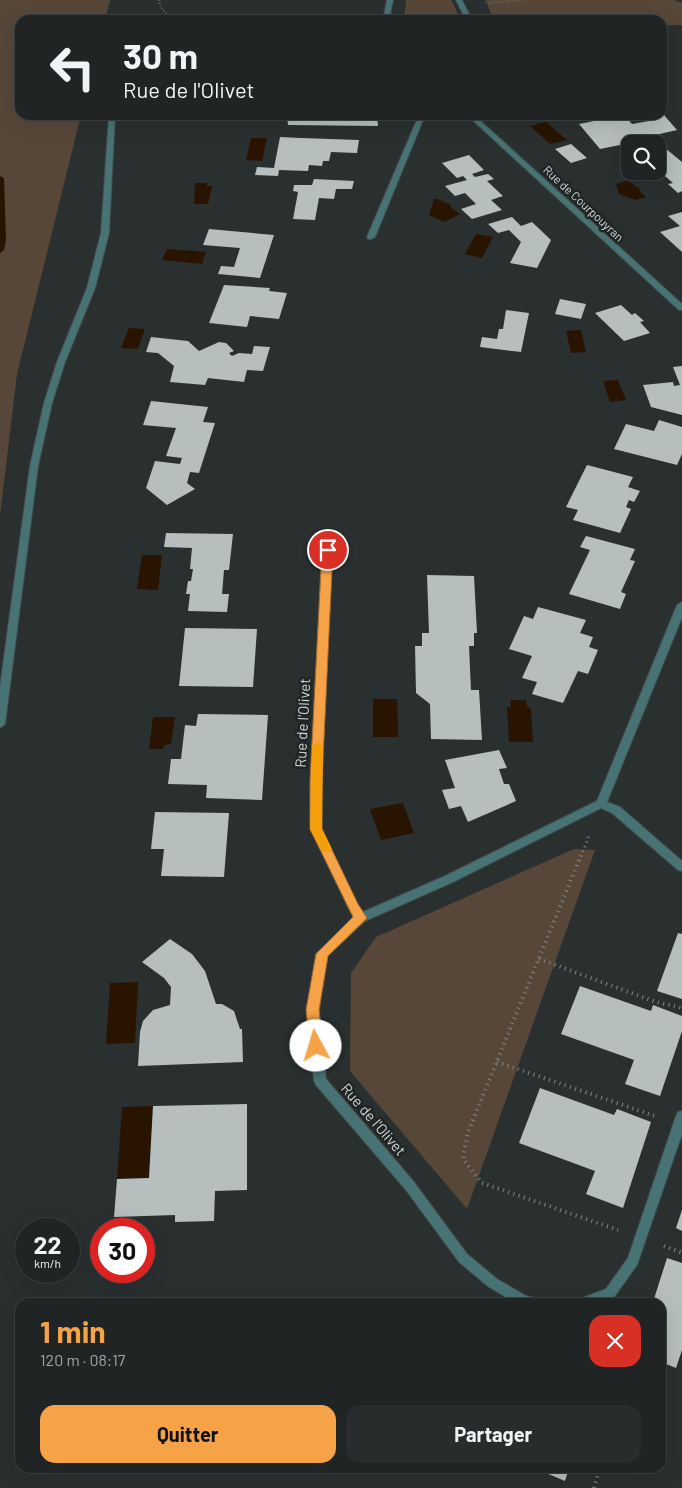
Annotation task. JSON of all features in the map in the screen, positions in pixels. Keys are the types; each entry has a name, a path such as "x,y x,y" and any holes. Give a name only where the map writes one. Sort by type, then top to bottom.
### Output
{"street":[{"path":"387,15 390,0"},
{"path":"460,2 466,15"},
{"path":"0,724 34,466 48,403 61,362 91,288 105,233 112,120"},
{"path":"371,237 420,120"},
{"name":"Rue de Courpouyran","path":"475,120 682,308"},
{"name":"Rue de l'Olivet","path":"328,550 316,781 316,829 353,907 361,918"},
{"path":"682,605 601,804 616,810 682,867"},
{"name":"Rue de l'Olivet","path":"518,1298 493,1283 464,1258 410,1186 320,1081 313,1010 322,954 361,918 450,878 601,804"},
{"path":"597,1298 610,1293 633,1261 681,1120"}],"path":[{"path":"159,0 167,15"},
{"path":"460,2 522,0"},
{"path":"601,804 468,1132 463,1159 482,1183 641,1237"},
{"path":"539,960 656,1002 682,1008"},
{"path":"497,1062 681,1120"},
{"path":"594,1488 598,1473"}],"shaded area":[{"path":"0,0 110,0 106,15 15,15 15,120 80,120 17,374 0,516"},
{"path":"406,0 451,0 458,15 404,15"},
{"path":"486,0 674,0 682,3 682,25 667,25 667,15 491,15"},
{"path":"546,122 567,140 550,144 530,126"},
{"path":"251,138 267,138 262,161 246,160"},
{"path":"627,181 639,188 640,192 646,197 635,200 619,194 616,184"},
{"path":"195,183 207,183 207,186 212,186 208,204 194,204"},
{"path":"434,199 451,205 451,208 460,214 445,222 429,215"},
{"path":"476,234 493,237 482,258 465,254"},
{"path":"167,249 206,252 202,264 162,260"},
{"path":"129,328 145,329 138,349 121,348"},
{"path":"581,330 586,352 571,353 566,331"},
{"path":"618,380 626,400 610,402 603,381"},
{"path":"142,555 162,555 158,590 137,589"},
{"path":"373,699 397,699 398,737 373,737"},
{"path":"510,700 526,700 527,707 531,708 533,742 509,742 507,707 511,707"},
{"path":"153,717 175,717 171,744 165,745 162,749 149,749"},
{"path":"403,803 414,833 381,840 370,809"},
{"path":"574,849 595,850 467,1209 350,1071 351,973 376,937"},
{"path":"138,982 135,1043 106,1044 110,983"},
{"path":"153,1106 149,1178 117,1179 122,1107"}],"building":[{"path":"667,118 677,130 656,135 621,135 621,147 620,145 600,149 579,124 599,120 628,120 632,124 648,120 667,120"},
{"path":"288,120 377,120 378,126 288,125"},
{"path":"280,137 359,140 357,153 331,152 329,161 323,161 322,166 309,165 308,171 279,170 278,176 255,175 257,167 274,168"},
{"path":"571,144 587,158 571,163 555,149"},
{"path":"666,149 682,162 682,191 678,193 668,184 673,183 666,177"},
{"path":"469,155 484,170 472,174 475,177 488,174 494,179 487,181 503,196 491,200 502,210 472,219 461,209 476,204 465,193 455,196 445,186 467,180 463,176 457,178 442,163"},
{"path":"314,179 354,181 352,189 336,189 334,199 319,198 315,220 293,219 298,192 293,191 294,185 312,185"},
{"path":"682,212 682,252 660,232 680,226 668,216"},
{"path":"512,217 521,226 532,222 551,240 537,268 510,263 521,242 509,230 498,233 488,224"},
{"path":"209,229 274,235 260,278 218,274 221,266 234,267 240,248 203,245"},
{"path":"224,285 270,288 269,291 287,293 279,319 250,316 247,327 209,323"},
{"path":"560,299 586,304 581,319 555,314"},
{"path":"621,305 632,315 635,313 644,321 640,322 650,333 624,341 595,313"},
{"path":"506,310 529,313 521,352 480,347 482,337 497,339 499,329 503,329"},
{"path":"151,337 188,341 199,351 219,342 226,343 234,351 229,353 232,356 239,353 252,354 254,346 270,347 263,371 247,370 244,382 208,378 205,385 170,382 174,366 158,353 146,352"},
{"path":"682,366 682,415 651,407 643,385 673,382 674,386 680,385 673,367"},
{"path":"151,401 208,407 203,422 215,423 199,473 190,472 187,483 195,489 167,505 146,488 155,461 180,464 182,458 166,456 176,428 143,425"},
{"path":"659,420 682,427 682,454 677,465 614,449 626,424 654,431"},
{"path":"587,465 633,477 628,487 640,491 634,502 629,500 626,507 631,509 620,533 573,520 578,510 566,507"},
{"path":"166,533 233,534 229,570 224,570 222,594 229,594 227,612 188,611 190,594 186,594 188,581 191,581 193,569 190,569 192,548 164,547"},
{"path":"586,536 635,549 630,560 635,561 621,592 626,594 620,609 569,594 590,550 580,547"},
{"path":"427,575 474,576 477,633 474,633 474,646 469,646 471,690 479,690 482,740 431,739 430,704 416,693 415,646 422,646 422,633 429,633"},
{"path":"538,607 586,620 580,633 593,637 589,647 598,650 588,674 578,671 563,703 532,694 537,682 522,678 532,656 509,649 524,616 533,619"},
{"path":"185,628 257,629 253,687 179,686"},
{"path":"198,714 268,715 262,800 206,798 207,785 168,784 171,759 181,759 185,725 196,726"},
{"path":"499,750 507,768 499,769 504,784 509,784 516,801 468,822 461,806 449,809 442,790 455,788 445,760"},
{"path":"155,812 229,813 224,877 161,876 164,849 151,849"},
{"path":"678,933 682,934 682,999 657,991"},
{"path":"170,939 192,954 205,971 216,1004 222,1004 234,1011 240,1029 242,1029 243,1062 138,1066 140,1032 143,1021 153,1010 170,1005 171,987 164,978 142,962"},
{"path":"580,986 651,1011 653,1005 682,1016 682,1031 660,1096 625,1084 634,1060 561,1034"},
{"path":"540,1088 614,1115 617,1109 651,1122 623,1208 586,1194 595,1171 519,1143"},
{"path":"247,1104 247,1190 215,1191 214,1221 175,1222 175,1215 114,1217 117,1179 149,1178 153,1106"},
{"path":"682,1210 682,1231 676,1228"},
{"path":"667,1258 682,1263 682,1350 676,1368 666,1364 666,1298 654,1298"},
{"path":"546,1473 567,1473 565,1481"}],"waterway":[{"path":"0,178 2,240 0,250"}],"slow traffic":[{"path":"318,746 316,829 326,849"}],"route":[{"path":"316,1046 313,1010 322,954 361,918 353,907 316,829 316,781 328,550"}]}
